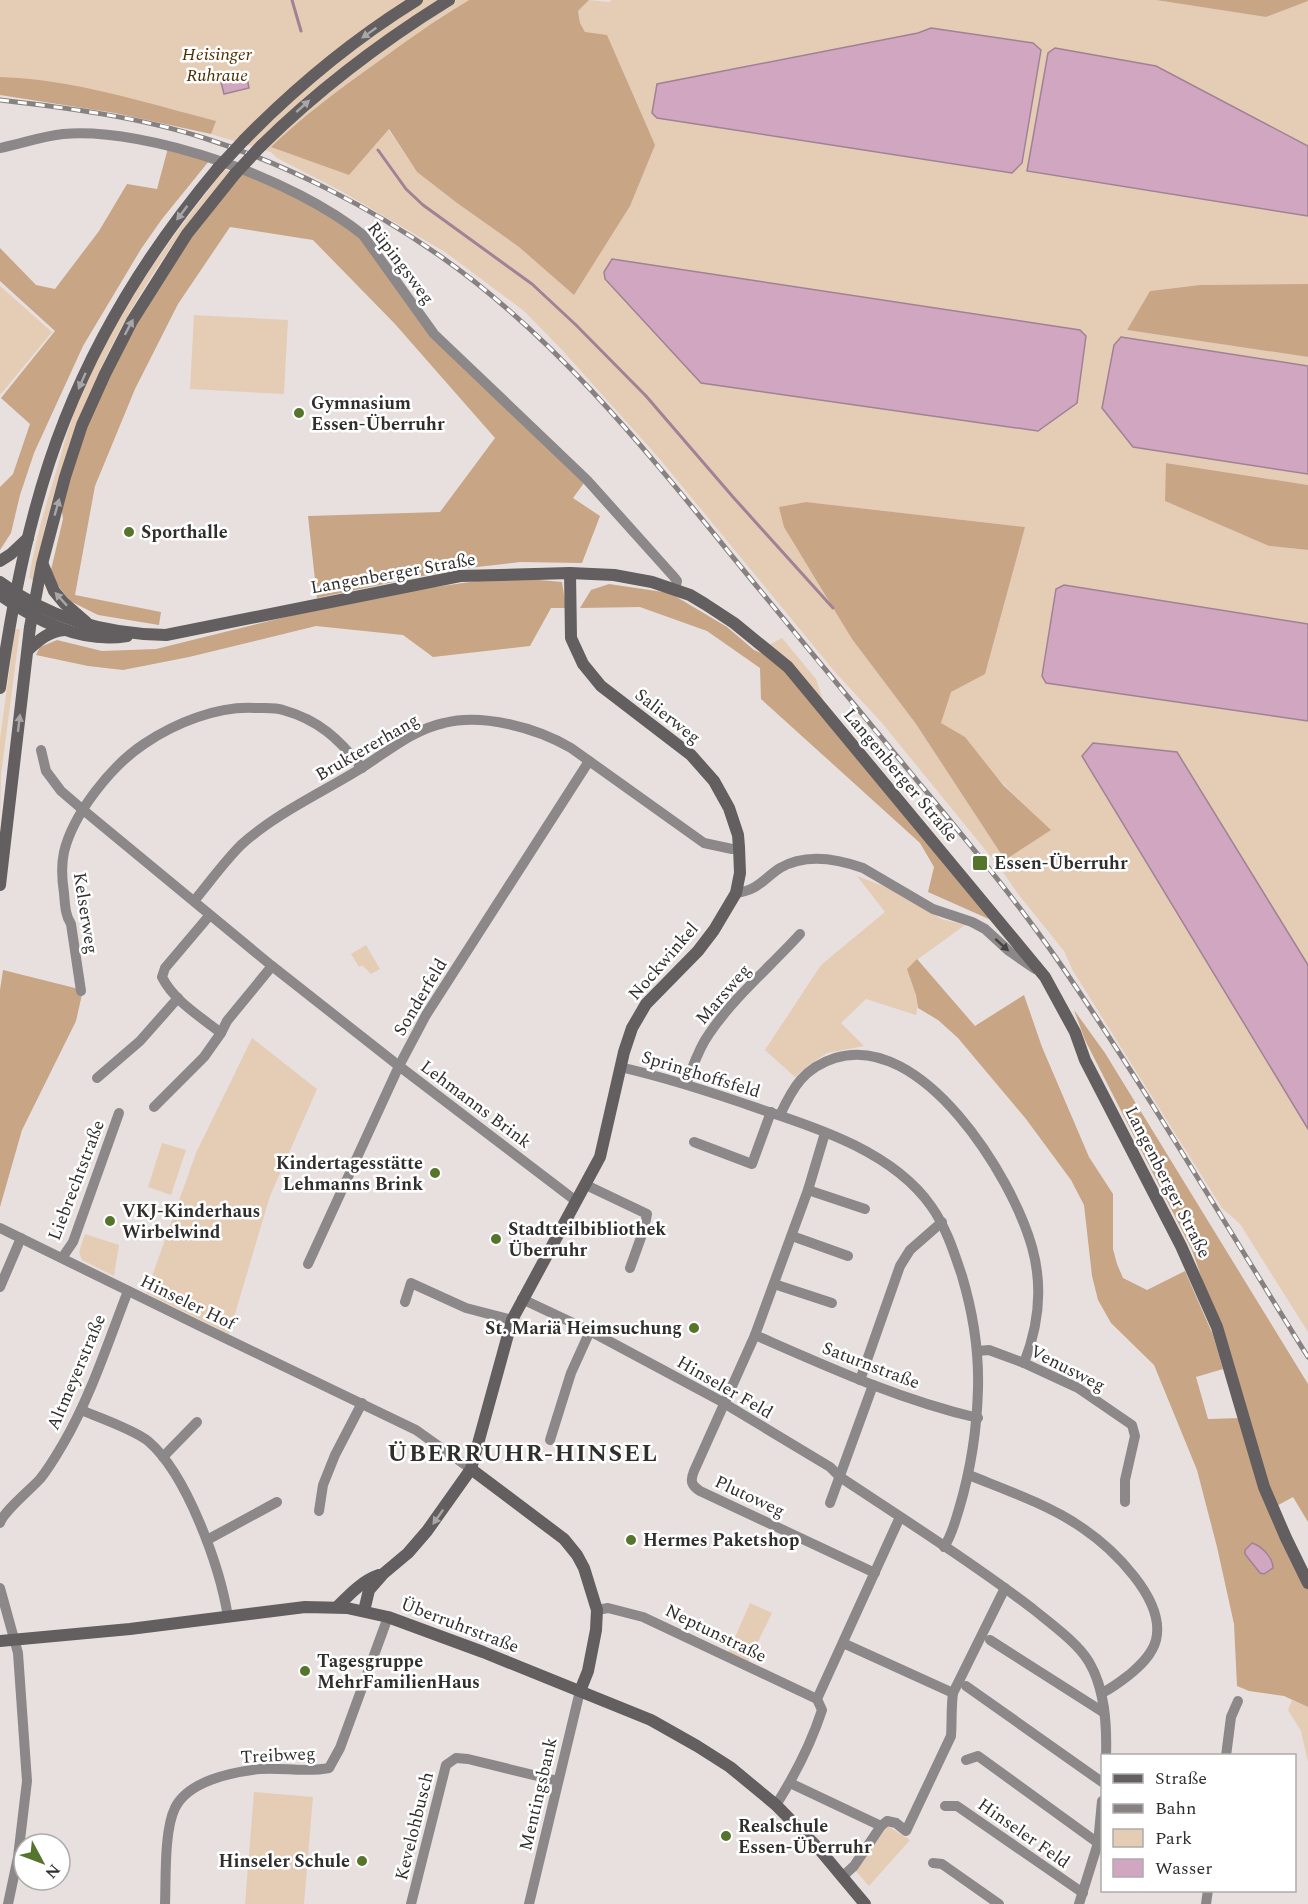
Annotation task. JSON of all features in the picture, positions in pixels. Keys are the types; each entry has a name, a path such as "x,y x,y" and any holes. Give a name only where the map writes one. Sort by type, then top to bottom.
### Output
{"main road":[{"path":"0,688 28,538 49,462 65,418 100,342 139,275 175,222 218,168 244,140 290,95 342,51 417,0"},
{"path":"0,885 28,650 42,564 68,467 82,425 105,374 132,321 161,273 187,234 234,174 313,97 354,63 449,0"},
{"path":"0,561 28,538"},
{"path":"42,564 54,591 64,603 90,625"},
{"name":"Langenberger Straße","path":"34,610 90,625 138,634 165,635 460,576 570,573 614,575 652,582 705,604 734,623 788,667 1045,977 1075,1032 1085,1060 1181,1246 1212,1317 1264,1487 1308,1583"},
{"name":"Salierweg","path":"570,573 572,638 583,664 601,686 622,704 691,755 714,781 729,808 740,847 740,873 736,893"},
{"name":"Langenberger Straße","path":"0,582 16,599 66,630 93,637 120,638 138,634"},
{"name":"Langenberger Straße","path":"0,595 16,599"},
{"path":"28,650 44,636 55,631 66,630"},
{"name":"Nockwinkel","path":"364,1611 369,1590 383,1574 404,1557 427,1531 471,1469 512,1320 600,1157 628,1038 645,1004 699,951 736,893"},
{"path":"471,1469 550,1527 570,1545 584,1568 597,1610 594,1647 580,1691"},
{"name":"Nockwinkel","path":"337,1607 370,1578 383,1574"},
{"name":"Überruhrstraße","path":"0,1641 130,1629 305,1607 337,1607 388,1617 483,1652 668,1729 730,1767 776,1805 813,1843 865,1904"}],"street":[{"name":"Rüpingsweg","path":"0,148 62,134 101,135 168,145 205,156 284,188 350,225 363,235 434,334 587,480 674,577 677,581 675,590"},
{"name":"Kelserweg","path":"81,991 71,924 64,896 62,866 68,840 82,808 117,767 143,744 177,726 215,712 242,708 281,709 321,726 345,746 362,768"},
{"name":"Bruktererhang","path":"194,901 240,846 258,832 402,741 444,722 487,721 525,727 555,738 704,843 732,849 740,847"},
{"name":"Lehmanns Brink","path":"41,750 46,771 61,791 209,916 399,1066 576,1201"},
{"name":"Sonderfeld","path":"308,1264 399,1066 426,1015 589,761"},
{"path":"736,893 758,886 780,868 788,865 814,859 841,861 863,868 918,901 985,929 1009,951 1045,977"},
{"path":"209,916 165,968 162,977 178,998 221,1033"},
{"name":"Marsweg","path":"686,1084 708,1035 725,1013 800,934"},
{"path":"154,1107 204,1057 227,1021 272,966"},
{"path":"97,1078 140,1041 178,998"},
{"path":"776,1114 804,1074 822,1062 849,1053 874,1055 899,1065 929,1085 959,1116 992,1160 1021,1217 1033,1248 1039,1309 1033,1340 1024,1363"},
{"name":"Springhoffsfeld","path":"620,1067 686,1084 825,1133 880,1159 918,1189 931,1205 942,1222 956,1256 970,1301 978,1351 978,1418 969,1475 951,1537 944,1547"},
{"name":"Liebrechtstraße","path":"62,1258 73,1242 119,1113"},
{"name":"Springhoffsfeld","path":"694,1142 752,1164 776,1114"},
{"path":"724,1404 756,1335 808,1190 825,1133"},
{"path":"586,1185 647,1214 630,1268"},
{"path":"808,1190 865,1209"},
{"path":"860,1380 900,1266 910,1250 942,1222"},
{"name":"Hinseler Hof","path":"0,1228 416,1430 471,1469"},
{"path":"792,1236 848,1256"},
{"path":"0,1287 21,1238"},
{"path":"405,1302 411,1283 466,1308 512,1320"},
{"path":"774,1284 832,1303"},
{"name":"Altmeyerstraße","path":"1,1518 41,1477 64,1443 81,1410 128,1291"},
{"name":"Hinseler Feld","path":"522,1299 590,1331 724,1404 830,1467 840,1477 1005,1588 1049,1622 1089,1661 1102,1693 1106,1754"},
{"path":"550,1440 571,1373 590,1331"},
{"name":"Saturnstraße","path":"756,1335 873,1385 978,1418"},
{"name":"Venusweg","path":"978,1351 989,1350 1078,1388 1132,1425 1135,1436 1125,1480 1125,1502"},
{"path":"830,1503 873,1385"},
{"path":"319,1511 323,1485 335,1455 362,1403"},
{"name":"Plutoweg","path":"724,1404 694,1471 692,1484 700,1491 875,1573"},
{"path":"81,1410 147,1440 163,1457 179,1481 207,1540 228,1617"},
{"path":"163,1457 197,1422"},
{"path":"969,1475 1062,1515 1081,1526 1122,1563 1147,1596 1157,1620 1156,1640 1152,1651 1136,1669 1113,1688 1102,1693"},
{"path":"207,1540 277,1502"},
{"path":"776,1805 790,1783 815,1732 822,1710 817,1700 900,1517"},
{"path":"0,1588 18,1653 27,1781 18,1857 8,1904"},
{"path":"842,1877 854,1866 886,1821 896,1823 906,1831 951,1736 953,1693 1005,1588"},
{"name":"Neptunstraße","path":"597,1610 608,1608 643,1617 817,1700"},
{"name":"Treibweg","path":"165,1904 170,1831 175,1808 193,1788 222,1776 261,1769 328,1768 340,1748 388,1617"},
{"path":"990,1640 1103,1712"},
{"path":"843,1644 953,1693"},
{"path":"966,1686 1101,1781"},
{"name":"Mentingsbank","path":"529,1904 580,1691"},
{"path":"1226,1754 1231,1717 1238,1701"},
{"name":"Hinseler Feld","path":"966,1760 978,1756 1098,1842"},
{"name":"Kevelohbusch","path":"411,1904 446,1765 456,1758 558,1781"},
{"path":"790,1783 881,1826"},
{"name":"Hinseler Feld","path":"945,1806 957,1806 1083,1893"},
{"name":"Hinseler Feld","path":"1079,1904 1098,1842 1101,1811"},
{"path":"933,1863 942,1864 999,1904"}],"green space":[{"name":"Heisinger Ruhraue","path":"0,0 469,0 437,19 373,147 388,129 417,172 519,247 574,294 585,32 580,23 578,11 589,0 609,2 612,0 1156,0 1266,17 1308,1 1308,284 1200,285 1150,291 1127,330 1308,357 1308,485 1167,463 1165,501 1269,546 1308,550 1308,1332 1240,1224 1222,1208 1073,971 1064,951 882,723 835,672 658,457 524,311 445,252 341,191 277,158 271,152 211,134 212,131 0,91","holes":["806,502 1025,527 950,691 941,723 1050,830 1005,860 916,724 852,639 780,507"]},
{"path":"224,170 230,171 188,224 155,271 108,354 70,443 44,534 34,581 29,578 44,511 72,419 91,371 142,281"},
{"path":"0,286 52,332 1,394 0,393"},
{"path":"194,315 288,320 284,394 190,389"},
{"path":"15,629 20,629 1,775 0,819 0,739"},
{"path":"782,638 816,679 825,707 767,646"},
{"path":"857,876 894,890 941,919 965,925 918,959 908,969 917,998 916,1015 866,999 841,1023 864,1046 827,1053 795,1077 765,1050 821,965 885,912"},
{"path":"366,945 380,969 371,974 362,965 359,967 351,954"},
{"path":"252,1038 317,1089 270,1196 229,1334 146,1293 196,1153"},
{"path":"162,1143 186,1150 171,1195 148,1187"},
{"path":"85,1234 119,1245 114,1276 82,1260 79,1252"},
{"path":"750,1603 772,1613 748,1662 728,1653"},
{"path":"1292,1700 1308,1707 1308,1762 1301,1731 1288,1710"},
{"path":"254,1792 313,1797 304,1904 245,1904"},
{"path":"888,1826 910,1840 869,1886 855,1870"}],"shaded area":[{"path":"469,0 589,0 578,11 580,23 585,32 607,35 655,145 630,206 574,295 519,247 417,172 389,129 349,175 271,147 346,85"},
{"path":"1156,0 1308,0 1308,1 1266,17"},
{"path":"0,77 82,87 216,121 211,134 115,113 0,95"},
{"path":"168,148 209,161 141,249 83,346 34,453 20,495 11,533 0,550 0,487 13,474 30,424 1,398 55,331 0,281 0,248 36,285 55,289 99,231 127,184 157,189"},
{"path":"243,172 284,189 361,236 432,335 584,483 573,498 600,516 582,563 520,562 451,570 317,598 308,516 440,512 495,438 395,324 313,240 230,227 178,304 135,389 95,486 75,595 161,612 159,625 98,615 70,601 54,580 51,570 63,519 60,498 95,402 162,275"},
{"path":"1308,284 1308,357 1127,330 1150,291 1200,285"},
{"path":"1166,463 1308,485 1308,550 1269,546 1165,501"},
{"path":"806,502 1025,527 985,674 951,692 941,723 965,737 1003,785 1051,830 1005,860 916,724 852,639 784,527 779,507"},
{"path":"505,577 562,582 566,608 551,608 530,646 433,657 403,635 316,626 189,657 123,670 88,666 36,655 40,647 57,640 102,651 156,649 306,612 400,592"},
{"path":"609,584 670,593 727,627 754,650 772,658 799,685 991,920 928,892 934,867 920,843 761,699 760,668 707,631 640,607 580,608 591,590"},
{"path":"917,959 975,1026 1024,995 1042,1047 1089,1157 1113,1194 1113,1249 1123,1278 1147,1290 1185,1271 1213,1335 1223,1369 1196,1377 1208,1419 1242,1418 1308,1585 1308,1707 1284,1696 1249,1691 1237,1686 1234,1624 1197,1470 1154,1365 1111,1323 1098,1300 1092,1276 1084,1205 1071,1180 1026,1119 958,1038 938,1020 918,1008 907,969"},
{"path":"3,970 83,990 76,1021 22,1130 0,1207 0,990"},
{"path":"1074,1010 1105,1053 1308,1384 1308,1522 1293,1497 1273,1508 1218,1326 1192,1250 1085,1040"}],"water":[{"path":"931,28 1033,43 1041,50 1022,163 1012,173 657,118 652,113 657,84 918,33"},
{"path":"1055,48 1156,66 1308,146 1308,216 1027,171 1048,53"},
{"path":"246,72 249,88 224,94 220,78"},
{"path":"612,259 1080,330 1086,336 1077,403 1038,431 701,383 605,279 604,272"},
{"path":"1121,337 1308,366 1308,474 1133,447 1102,408 1114,345"},
{"path":"1064,585 1308,624 1308,721 1046,683 1042,676 1056,589"},
{"path":"1093,743 1177,752 1308,965 1308,1129 1082,756"},
{"path":"1252,1543 1263,1550 1271,1560 1273,1568 1264,1574 1260,1573 1245,1554 1245,1550"}],"waterway":[{"path":"292,0 301,31"},
{"path":"378,150 406,189 423,205 532,284 576,325 646,396 833,608"}],"railway":[{"path":"0,100 77,110 154,124 204,138 266,161 326,188 413,238 486,291 530,329 571,369 649,455 949,819 1025,915 1125,1061 1308,1357"}],"place":[{"name":"Gymnasium Essen-Überruhr","path":"299,413"},
{"name":"Sporthalle","path":"129,532"},
{"name":"Essen-Überruhr","path":"980,863"},
{"name":"Kindertagesstätte Lehmanns Brink","path":"435,1173"},
{"name":"VKJ-Kinderhaus Wirbelwind","path":"110,1221"},
{"name":"Stadtteilbibliothek Überruhr","path":"496,1239"},
{"name":"St. Mariä Heimsuchung","path":"694,1328"},
{"name":"Hermes Paketshop","path":"631,1540"},
{"name":"Tagesgruppe MehrFamilienHaus","path":"305,1671"},
{"name":"Realschule Essen-Überruhr","path":"726,1836"},
{"name":"Hinseler Schule","path":"362,1861"}],"district":[{"name":"ÜBERRUHR-HINSEL","path":"523,1453"}]}
